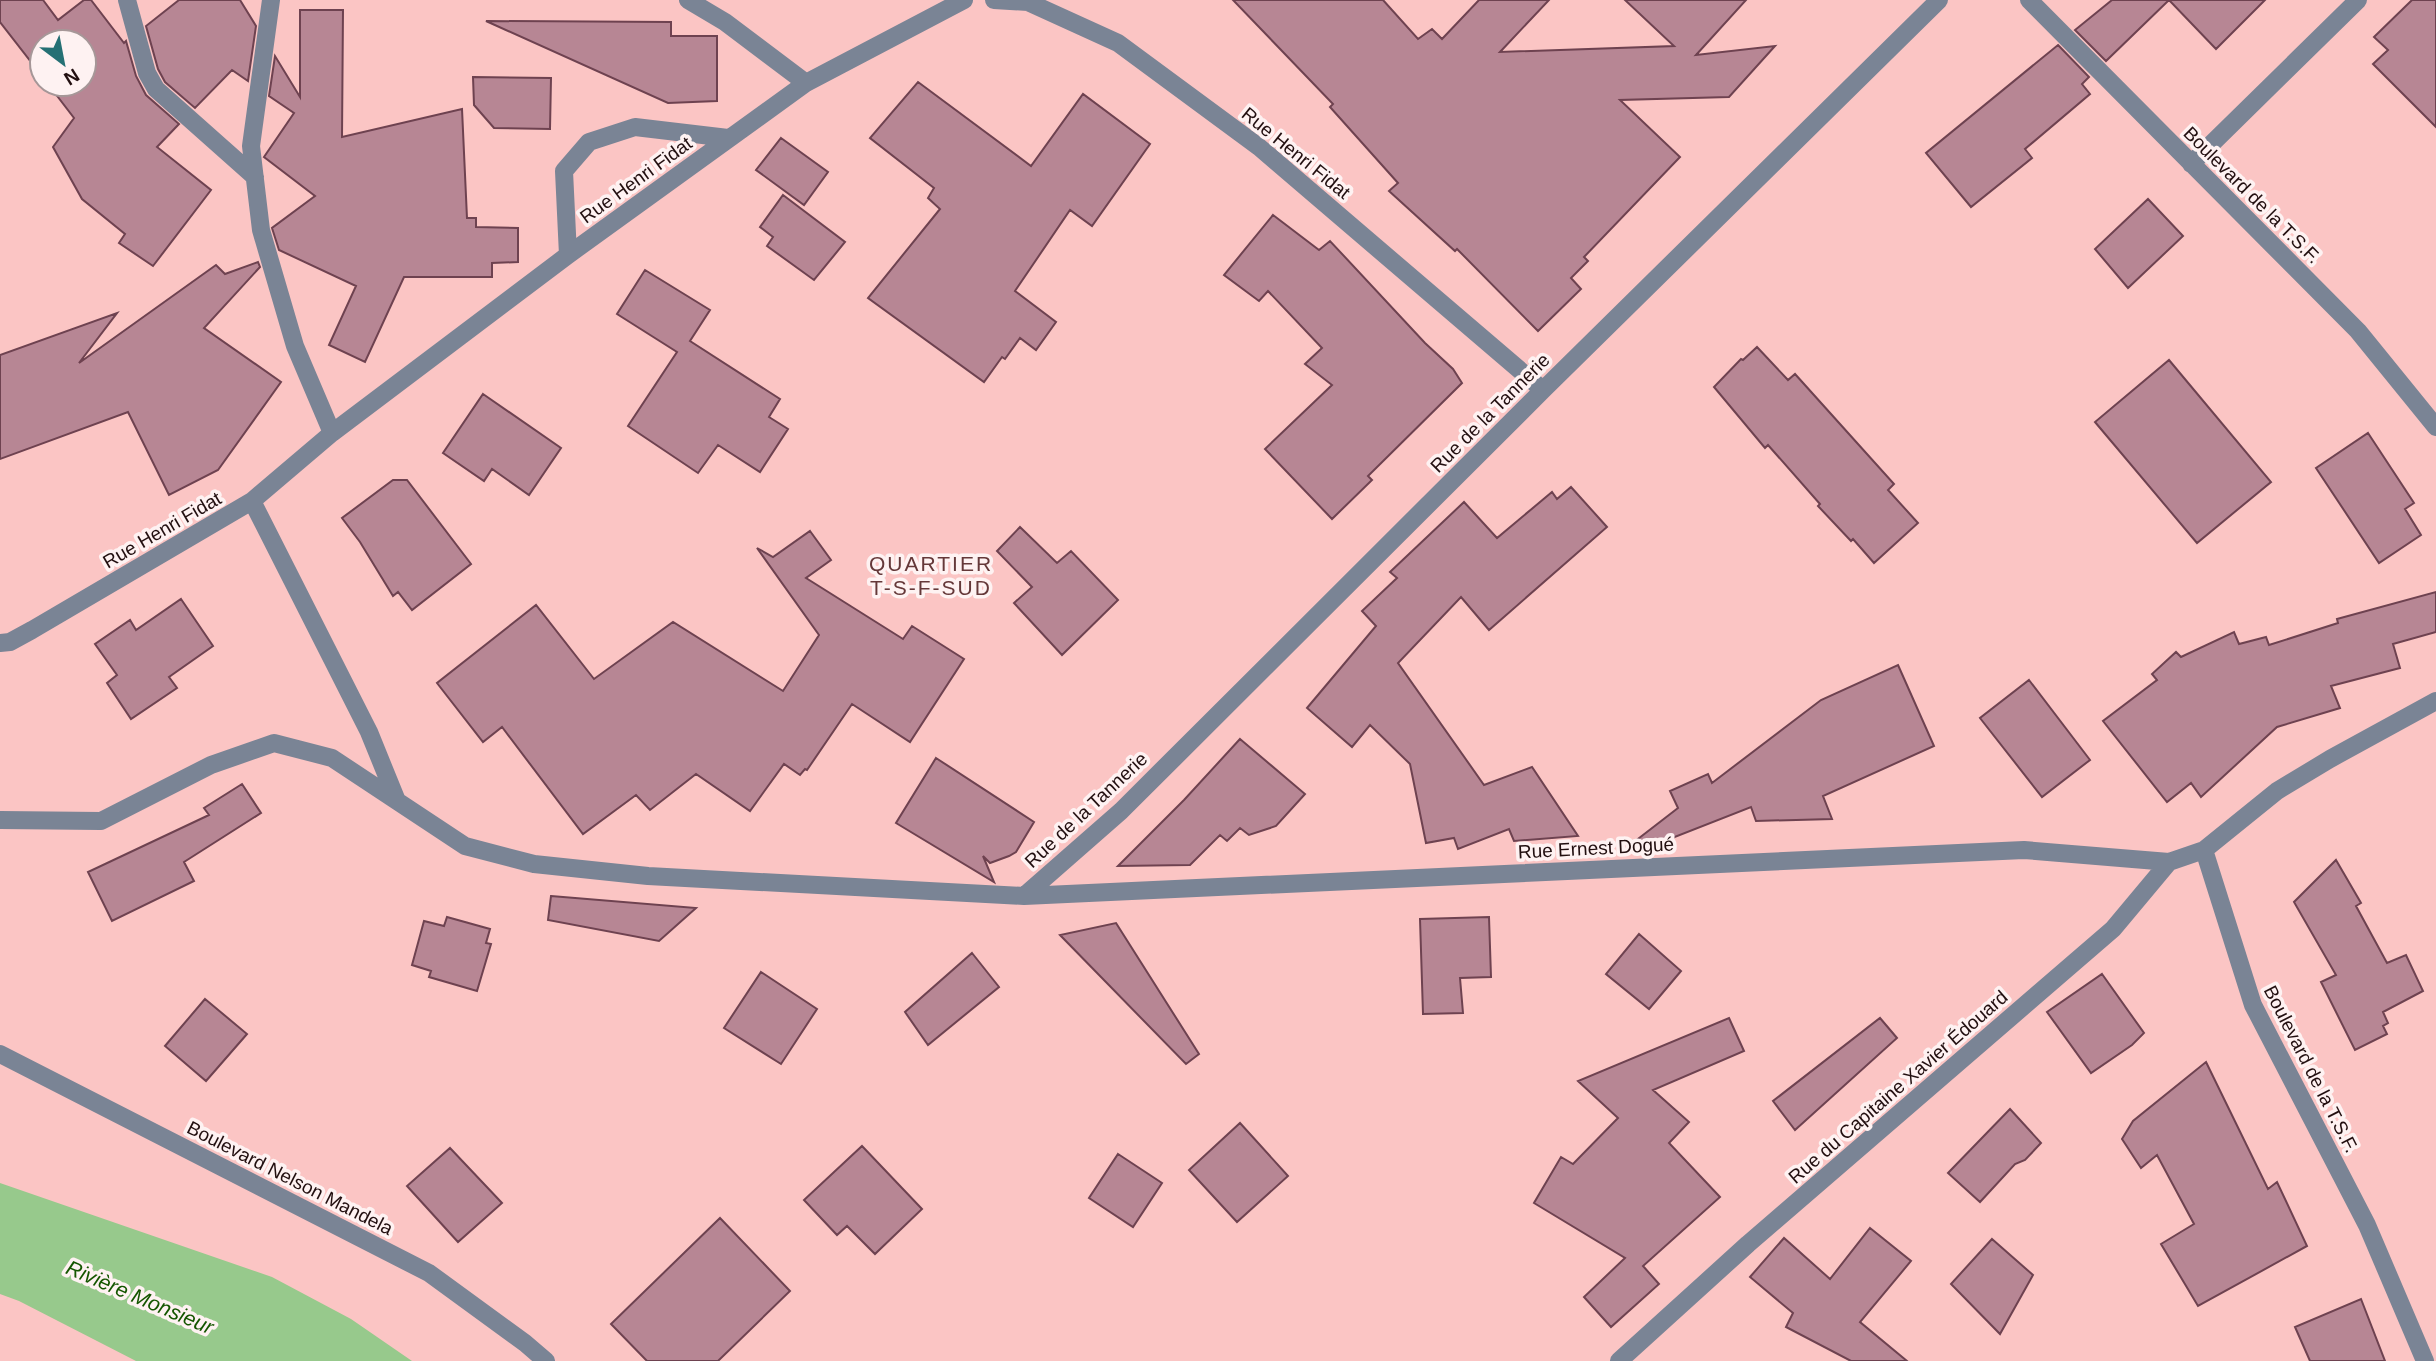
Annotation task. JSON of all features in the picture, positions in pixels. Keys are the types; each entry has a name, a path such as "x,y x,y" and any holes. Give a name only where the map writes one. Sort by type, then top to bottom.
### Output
{"street":[{"path":"127,0 147,73 156,89 255,177"},
{"path":"271,0 251,146 261,230 295,346 332,433"},
{"path":"688,0 725,22 806,83"},
{"name":"Rue Henri Fidat","path":"0,643 10,642 32,630 252,501 332,433 568,255 806,83 964,0"},
{"name":"Rue Henri Fidat","path":"994,0 1028,2 1118,43 1259,147 1542,390"},
{"name":"Rue de la Tannerie","path":"0,820 101,821 211,765 274,743 332,758 465,846 534,864 649,876 1024,896 1121,811 1542,390 1939,0"},
{"name":"Boulevard de la T.S.F.","path":"2029,0 2358,331 2436,427"},
{"path":"2191,164 2358,0"},
{"name":"Rue Henri Fidat","path":"568,255 564,171 589,142 635,128 728,138"},
{"path":"252,501 369,732 397,801"},
{"path":"2169,862 2204,850 2277,792 2330,759 2436,701"},
{"name":"Rue Ernest Dogué","path":"1024,896 2024,850 2169,862"},
{"name":"Boulevard de la T.S.F.","path":"2204,850 2253,1005 2367,1224 2425,1361"},
{"name":"Rue du Capitaine Xavier Édouard","path":"1619,1361 1748,1244 2113,929 2169,862"},
{"name":"Boulevard Nelson Mandela","path":"0,1054 429,1272 526,1343 546,1361"}],"water":[{"name":"Rivière Monsieur","path":"0,1183 272,1277 351,1319 412,1361 136,1361 19,1301 0,1294"}],"building":[{"path":"0,0 43,0 58,20 84,0 91,0 124,43 126,41 136,76 146,95 179,124 157,147 211,190 153,266 119,243 125,234 82,199 53,147 74,118 59,98 98,98 98,28 28,28 28,58 0,22"},
{"path":"179,0 240,0 256,26 248,81 232,70 195,108 165,82 158,69 146,26"},
{"path":"1233,0 1383,0 1418,39 1432,29 1442,39 1479,0 1549,0 1500,52 1674,46 1625,0 1746,0 1696,55 1775,46 1729,97 1620,100 1680,157 1584,257 1588,261 1571,278 1581,289 1538,331 1457,249 1455,251 1389,191 1398,183 1330,107 1333,104"},
{"path":"2112,0 2169,0 2106,61 2075,30"},
{"path":"2169,0 2265,0 2216,49"},
{"path":"2412,0 2436,0 2436,127 2373,64 2388,50 2374,37"},
{"path":"300,10 343,10 342,137 462,109 467,218 476,218 476,227 518,228 518,262 492,263 492,277 404,277 365,362 329,345 356,286 279,250 272,228 315,196 264,157 294,113 269,96 275,56 300,97"},
{"path":"486,21 671,22 671,36 717,36 717,101 668,103"},
{"path":"2058,45 2089,77 2082,84 2090,94 2025,149 2032,158 1971,207 1926,153"},
{"path":"473,77 551,78 550,129 494,128 474,105"},
{"path":"918,82 1031,166 1083,94 1150,144 1092,226 1070,210 1015,291 1056,322 1036,350 1020,338 984,382 868,298 940,209 928,198 934,188 870,138"},
{"path":"781,138 828,172 804,205 756,170"},
{"path":"783,195 845,242 814,280 767,246 773,237 760,227"},
{"path":"2148,199 2183,236 2128,288 2095,249"},
{"path":"1273,215 1319,250 1330,241 1425,343 1453,369 1462,383 1368,476 1372,480 1332,519 1265,449 1332,385 1305,364 1322,348 1268,291 1259,301 1224,275"},
{"path":"258,262 260,267 204,328 281,382 218,470 169,495 128,412 0,459 0,355 117,313 79,363 216,265 225,274"},
{"path":"645,270 710,310 690,341 780,399 769,417 788,429 760,472 718,445 698,473 628,426 677,352 617,314"},
{"path":"1757,347 1788,380 1795,374 1894,484 1888,490 1918,523 1874,563 1818,506 1820,504 1768,445 1765,448 1714,387 1741,359"},
{"path":"2169,360 2271,482 2197,543 2095,422"},
{"path":"483,394 561,448 529,495 492,469 484,481 443,453"},
{"path":"2368,433 2414,503 2405,509 2421,535 2379,563 2316,468"},
{"path":"393,480 407,480 471,564 412,610 398,592 393,596 342,518"},
{"path":"1571,487 1607,527 1489,630 1461,597 1398,663 1484,785 1532,767 1578,836 1514,841 1509,829 1458,849 1454,838 1426,843 1410,764 1370,725 1352,747 1307,708 1376,626 1362,611 1397,578 1390,572 1464,502 1497,538 1552,492 1557,499"},
{"path":"1020,527 1057,563 1071,551 1118,600 1062,655 1014,603 1032,587 997,551"},
{"path":"810,531 831,560 806,578 903,639 912,626 964,659 910,742 852,704 807,770 800,775 784,764 750,811 696,774 650,810 636,795 583,834 502,727 483,742 437,683 536,605 594,679 673,622 783,691 819,635 757,548 773,557"},
{"path":"2436,592 2436,632 2393,644 2400,668 2331,686 2340,708 2277,727 2201,797 2191,783 2167,802 2103,721 2157,680 2152,674 2176,652 2181,657 2234,632 2239,644 2266,637 2269,645 2338,623 2337,619"},
{"path":"181,599 213,646 169,677 177,688 131,719 107,683 117,675 95,644 130,620 136,630"},
{"path":"1898,665 1934,746 1823,796 1832,819 1756,821 1751,807 1639,851 1634,842 1678,808 1670,791 1708,774 1712,783 1821,700"},
{"path":"2029,680 2090,760 2042,797 1980,718"},
{"path":"1240,739 1305,794 1276,826 1249,835 1240,828 1227,841 1220,835 1190,865 1118,866 1184,800"},
{"path":"936,758 1034,822 1016,852 990,863 983,856 994,882 896,823"},
{"path":"242,784 261,813 184,862 194,881 112,921 88,872 209,815 204,808"},
{"path":"2336,860 2361,903 2356,906 2387,963 2406,955 2423,991 2383,1012 2388,1023 2383,1026 2387,1034 2355,1050 2321,982 2336,975 2294,902"},
{"path":"551,896 696,908 659,941 548,920"},
{"path":"447,917 490,929 486,943 491,944 477,991 429,977 431,971 412,965 424,921 444,926"},
{"path":"1489,917 1491,977 1460,978 1463,1013 1423,1014 1420,919"},
{"path":"1116,923 1199,1054 1186,1064 1060,935"},
{"path":"1639,934 1681,971 1649,1009 1606,974"},
{"path":"972,953 999,987 928,1045 905,1012"},
{"path":"761,972 817,1009 781,1064 724,1028"},
{"path":"2102,974 2144,1033 2132,1045 2091,1073 2047,1012"},
{"path":"205,999 247,1034 206,1081 165,1046"},
{"path":"1729,1018 1744,1051 1653,1090 1689,1122 1669,1143 1720,1197 1643,1266 1659,1284 1611,1327 1584,1297 1625,1258 1534,1203 1561,1157 1573,1164 1618,1118 1578,1081"},
{"path":"1880,1018 1897,1038 1795,1130 1773,1101"},
{"path":"2206,1062 2268,1189 2277,1182 2307,1246 2198,1306 2161,1244 2194,1224 2157,1155 2141,1168 2122,1139 2133,1121"},
{"path":"2010,1109 2041,1143 2025,1160 2015,1164 1980,1202 1948,1173"},
{"path":"1240,1123 1288,1176 1237,1222 1189,1170"},
{"path":"862,1146 922,1209 875,1254 847,1226 837,1235 804,1200"},
{"path":"450,1148 502,1203 458,1242 407,1186"},
{"path":"1118,1154 1162,1183 1133,1227 1089,1198"},
{"path":"720,1218 790,1291 718,1361 647,1361 611,1324"},
{"path":"1870,1228 1911,1261 1860,1322 1907,1361 1851,1361 1786,1327 1793,1313 1750,1277 1784,1238 1830,1279"},
{"path":"1992,1239 2033,1275 2000,1334 1951,1284"},
{"path":"2361,1299 2385,1361 2310,1361 2295,1327"}],"district":[{"name":"QUARTIER T-S-F-SUD","path":"931,575"}]}
